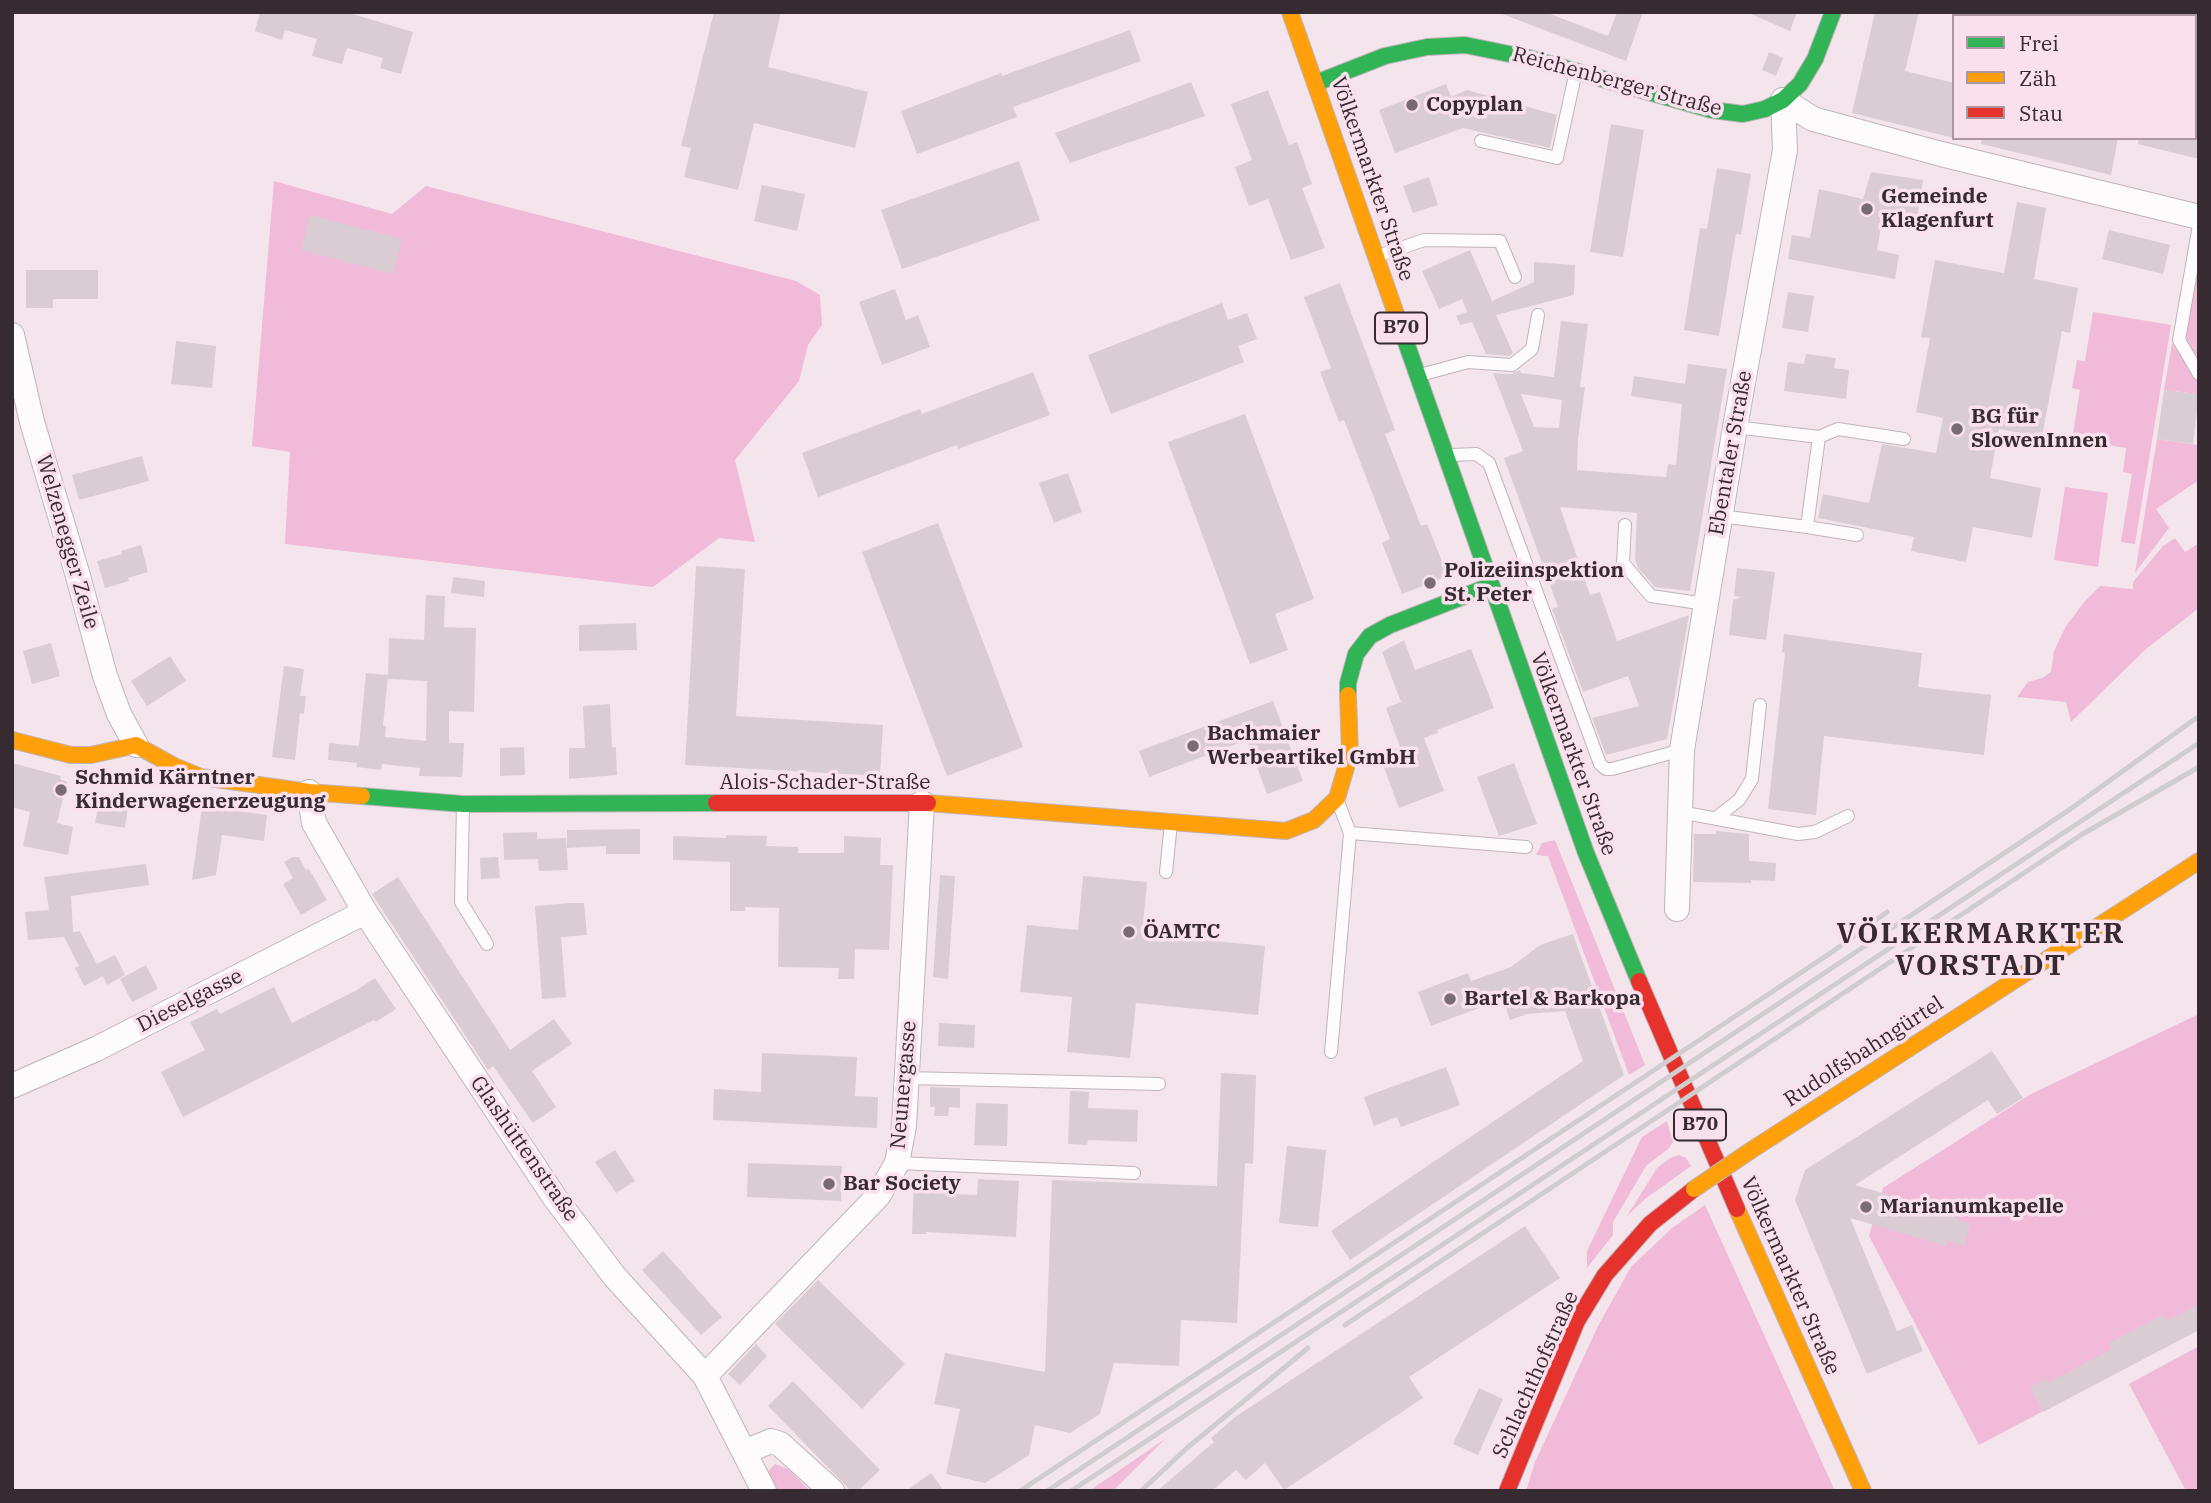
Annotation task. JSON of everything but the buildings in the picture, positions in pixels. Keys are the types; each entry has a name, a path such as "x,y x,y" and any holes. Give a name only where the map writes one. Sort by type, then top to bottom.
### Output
{"street":[{"name":"Völkermarkter Straße","path":"1290,12 1586,853 1700,1126 1863,1491"},
{"path":"1833,12 1815,59 1800,84 1783,100 1813,119 1941,154 2199,217"},
{"name":"Reichenberger Straße","path":"1316,83 1385,56 1447,45 1488,49 1712,110 1743,114 1765,109 1783,100"},
{"name":"Ebentaler Straße","path":"1677,909 1682,750 1784,150 1783,100"},
{"name":"Welzenegger Zeile","path":"12,335 32,422 105,676 119,714 136,745"},
{"path":"1337,798 1350,754 1348,683 1356,654 1370,636 1390,625 1490,586"},
{"path":"12,740 71,755 91,755 136,745"},
{"name":"Alois-Schader-Straße","path":"136,745 201,777 309,792 463,804 922,803 1286,831 1314,820 1337,798"},
{"name":"Glashüttenstraße","path":"309,792 314,822 365,912 555,1198 615,1277 705,1376 764,1491"},
{"name":"Neunergasse","path":"705,1376 878,1196 897,1163 904,1126 922,803"},
{"name":"Rudolfsbahngürtel","path":"1694,1189 2199,861"},
{"name":"Dieselgasse","path":"12,1086 96,1049 365,912"},
{"name":"Schlachthofstraße","path":"1507,1491 1577,1321 1605,1275 1650,1224 1694,1189"},
{"path":"744,1452 771,1441 780,1444 832,1491"}],"lane":[{"path":"1481,141 1557,158 1576,71"},
{"path":"2199,225 2179,340 2199,374"},
{"path":"1377,256 1424,240 1500,241 1515,277"},
{"path":"1418,376 1468,362 1512,365 1532,349 1538,315"},
{"path":"1735,426 1819,437 1838,429 1904,439"},
{"path":"1807,527 1819,437"},
{"path":"1445,455 1476,454 1489,463 1600,764 1606,769 1612,769 1682,750"},
{"path":"1720,516 1857,535"},
{"path":"1625,526 1623,563 1651,596 1706,604"},
{"path":"1717,817 1739,800 1752,779 1760,705"},
{"path":"1331,1052 1350,833 1337,798"},
{"path":"463,804 461,902 487,944"},
{"path":"1680,812 1798,834 1815,832 1848,816"},
{"path":"1166,872 1171,822"},
{"path":"1350,833 1526,846"},
{"path":"907,1078 1159,1084"},
{"path":"897,1163 1134,1173"}],"shaded area":[{"path":"274,181 392,214 426,186 796,281 820,295 822,325 808,345 799,381 735,460 755,542 719,538 653,587 285,544 290,452 252,446"},
{"path":"2199,268 2199,365 2187,343 2185,325"},
{"path":"2093,312 2171,325 2135,544 2121,542 2132,474 2123,472 2126,448 2072,439 2080,390 2072,388 2077,360 2085,361"},
{"path":"2172,343 2199,383 2199,394 2164,390"},
{"path":"2157,439 2199,445 2199,480 2156,509 2169,528 2135,573"},
{"path":"2065,487 2108,493 2098,567 2054,560"},
{"path":"2175,538 2185,552 2199,543 2199,608 2146,649 2071,722 2066,702 2017,697 2028,682 2051,672 2054,651 2066,626 2085,601 2100,586 2133,589 2133,582 2163,546"},
{"path":"1555,840 1645,1065 1629,1075 1548,856 1536,855 1542,843"},
{"path":"2199,1014 2199,1329 1979,1445 1869,1236 1883,1188 2031,1094"},
{"path":"1667,1121 1673,1142 1646,1166 1613,1222 1613,1235 1587,1268 1587,1251 1642,1137"},
{"path":"1679,1155 1686,1158 1691,1166 1645,1199 1627,1216 1657,1168"},
{"path":"1705,1205 1835,1491 1526,1491 1535,1462 1598,1326 1631,1267 1672,1228"},
{"path":"2199,1346 2199,1491 2186,1491 2129,1384"},
{"path":"1165,1439 1113,1491 1089,1491"},
{"path":"775,1464 788,1469 810,1491 777,1491 768,1471"}],"railway":[{"path":"1047,1491 2069,810 2199,716"},
{"path":"1071,1491 2199,743"},
{"path":"1345,1325 2081,835 2199,767"},
{"path":"1020,1491 1832,952 1887,912"},
{"path":"1141,1491 1187,1448 1308,1348"}],"traffic: fast":[{"path":"1316,83 1385,56 1427,47 1465,45 1529,58 1712,110 1743,114 1765,109 1783,100 1800,84 1815,59 1833,12"},
{"path":"1402,331 1586,853 1639,981"},
{"path":"1348,695 1348,683 1356,654 1370,636 1390,625 1490,586"},
{"path":"362,796 463,804 716,803"}],"traffic: slow":[{"path":"1290,12 1402,331"},
{"path":"928,803 1286,831 1314,820 1337,798 1350,754 1348,695"},
{"path":"12,740 71,755 91,755 136,745 201,777 309,792 362,796"},
{"path":"1750,1151 2199,861"},
{"path":"1694,1189 1750,1151"},
{"path":"1737,1209 1863,1491"}],"traffic: jam":[{"path":"716,803 928,803"},
{"path":"1639,981 1737,1209"},
{"path":"1507,1491 1577,1321 1605,1275 1650,1224 1694,1189"}],"place":[{"name":"Copyplan","path":"1412,105"},
{"name":"Gemeinde Klagenfurt","path":"1867,209"},
{"name":"BG für SlowenInnen","path":"1957,429"},
{"name":"Polizeiinspektion St. Peter","path":"1430,583"},
{"name":"Bachmaier Werbeartikel GmbH","path":"1193,746"},
{"name":"Schmid Kärntner Kinderwagenerzeugung","path":"61,790"},
{"name":"ÖAMTC","path":"1129,932"},
{"name":"Bartel & Barkopa","path":"1450,999"},
{"name":"Bar Society","path":"829,1184"},
{"name":"Marianumkapelle","path":"1866,1207"}],"district":[{"name":"VÖLKERMARKTER VORSTADT","path":"1981,951"}]}
